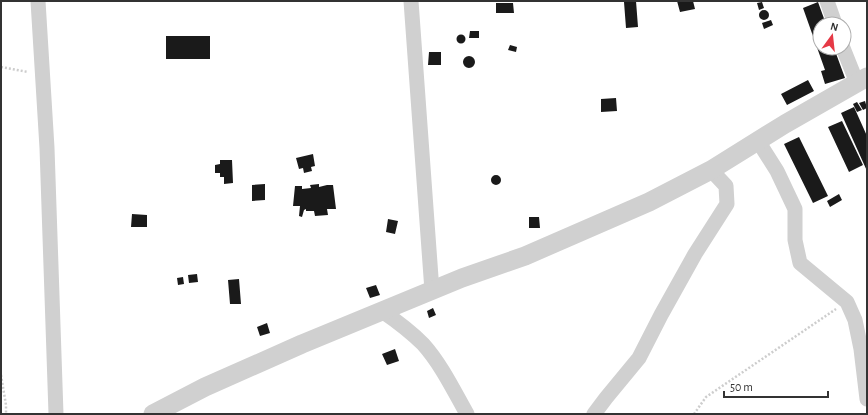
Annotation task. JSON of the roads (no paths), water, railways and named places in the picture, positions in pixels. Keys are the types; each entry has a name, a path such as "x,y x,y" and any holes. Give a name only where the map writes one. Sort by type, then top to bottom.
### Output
{"street":[{"path":"38,1 47,148 56,414"},
{"path":"412,1 432,291"},
{"path":"827,1 832,16"},
{"path":"153,414 205,387 302,344 462,278 525,256 649,202 711,170 862,80 848,56"},
{"path":"758,141 776,171 795,209 795,240 800,263 847,302 855,320 861,349 867,399"},
{"path":"594,414 639,358 695,254 727,204 726,186 711,170"},
{"path":"382,311 401,324 424,345 438,364 468,414"}]}
